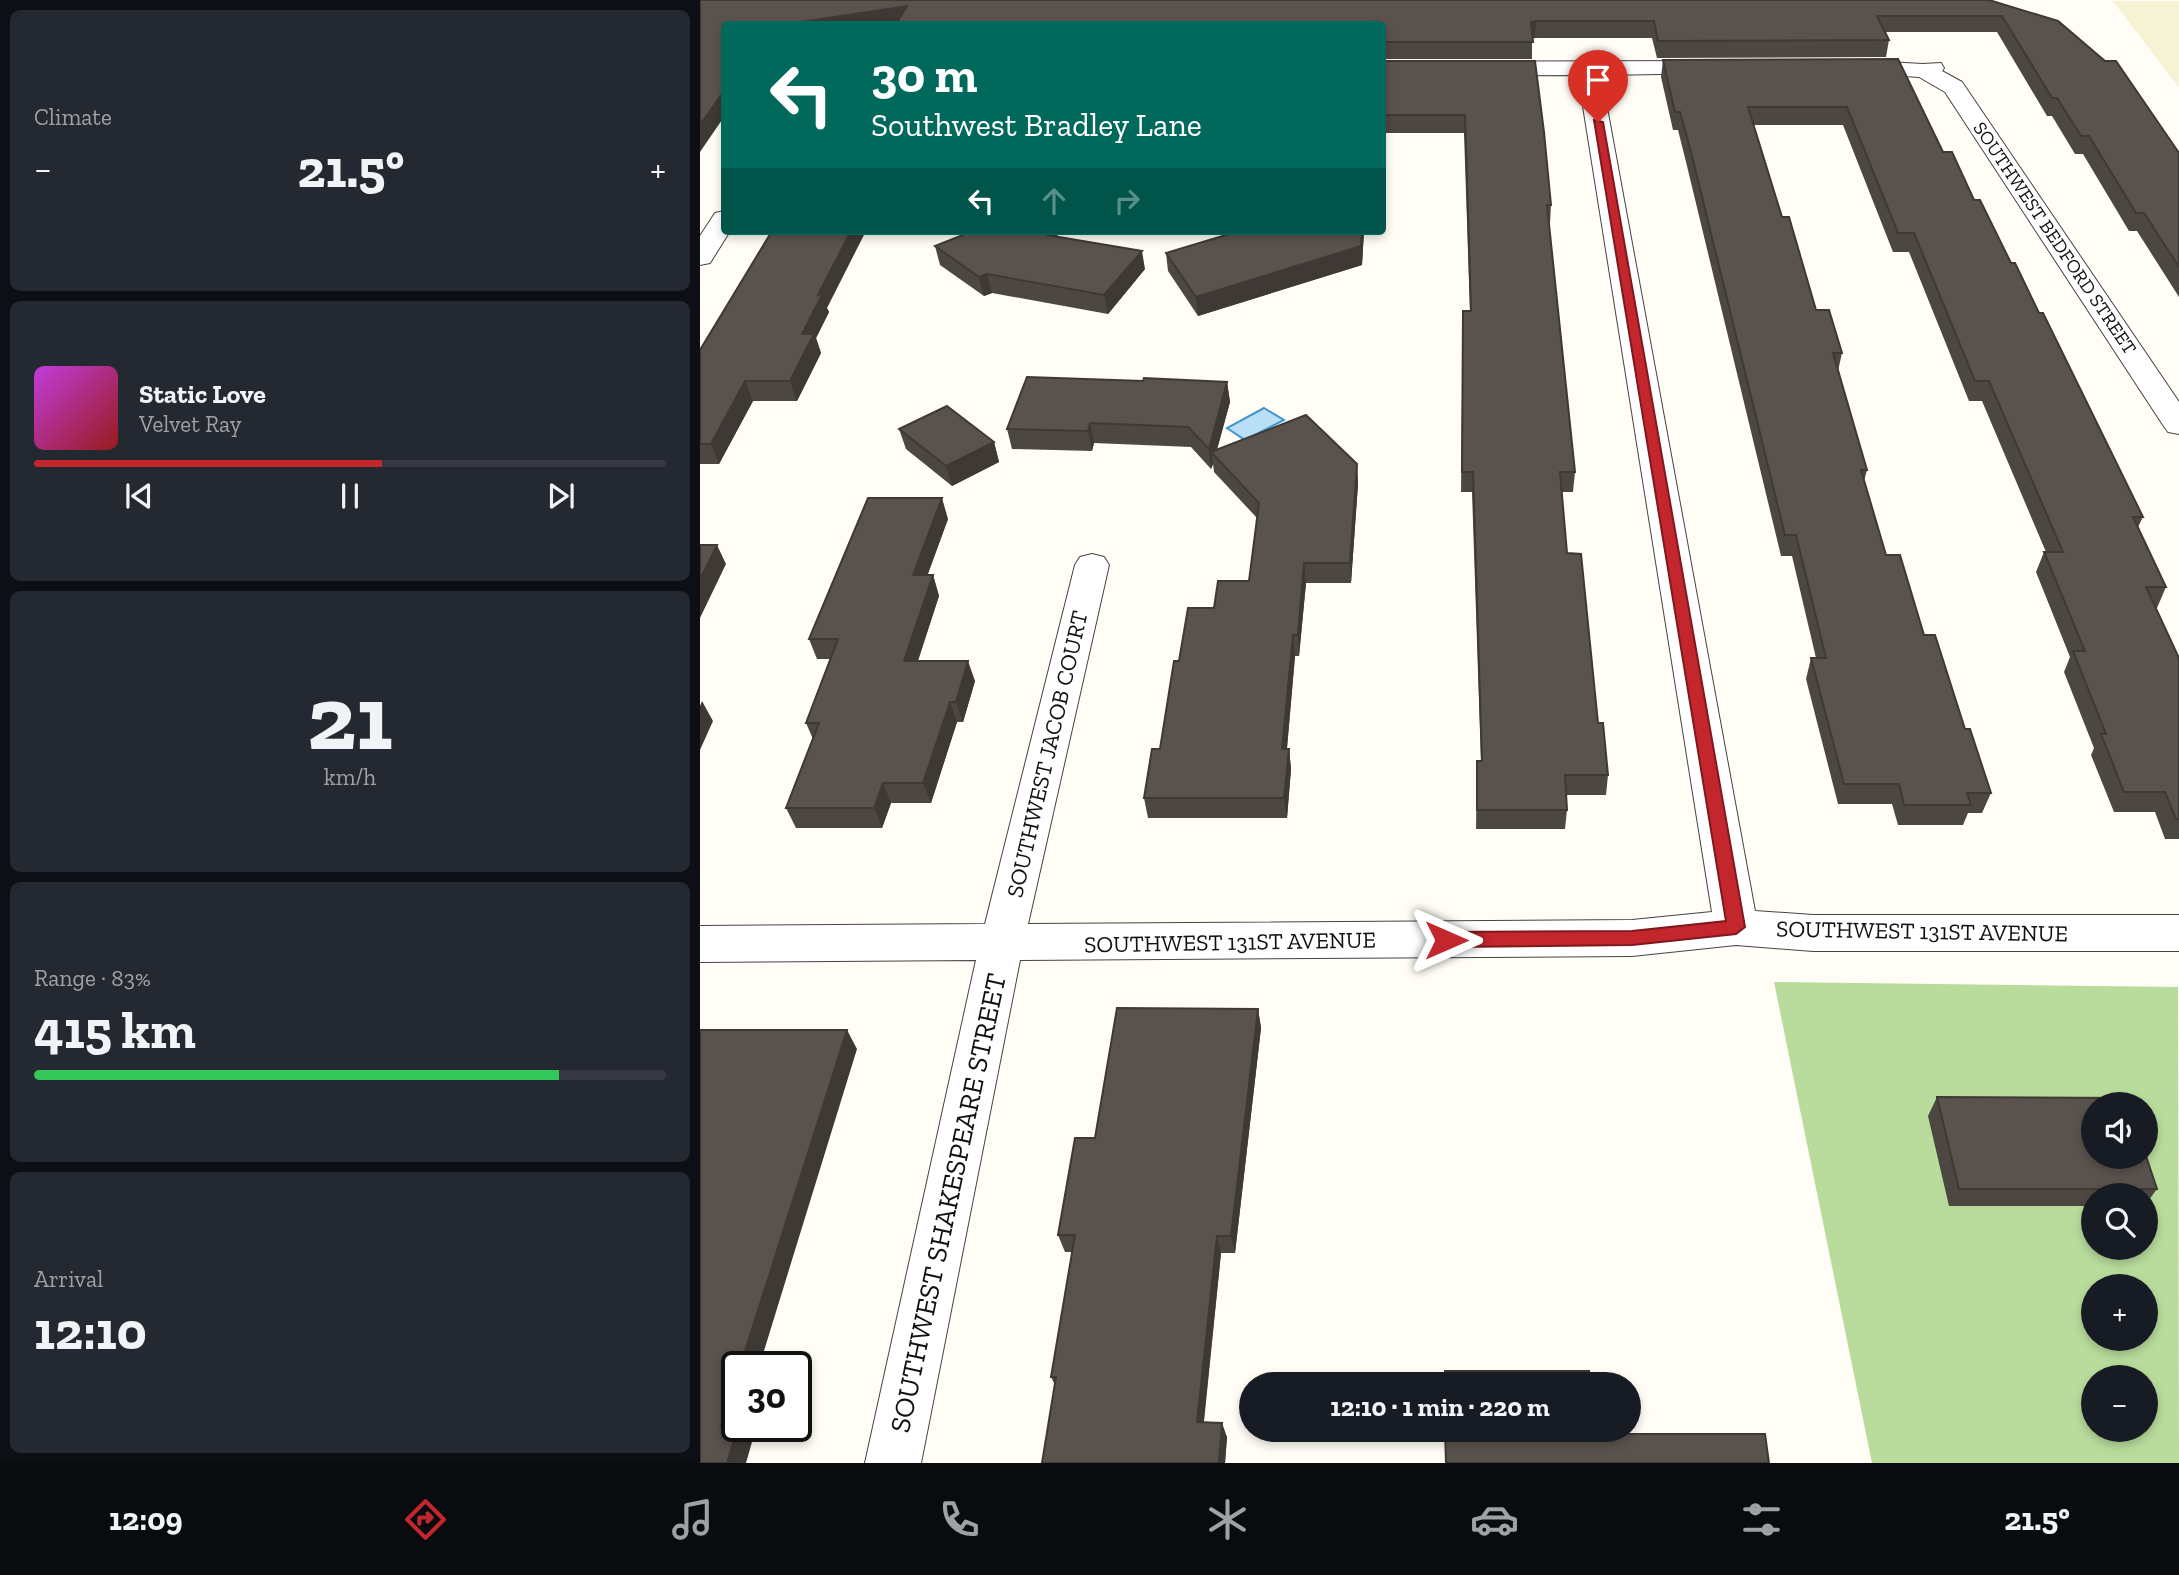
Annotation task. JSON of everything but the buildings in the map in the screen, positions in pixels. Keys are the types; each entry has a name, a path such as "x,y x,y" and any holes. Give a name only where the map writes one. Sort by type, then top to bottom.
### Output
{"street":[{"path":"1386,69 1741,67"},
{"name":"SOUTHWEST BEDFORD STREET","path":"1825,67 1929,69 1954,87 2179,425"},
{"path":"1588,68 1736,927"},
{"path":"700,257 721,224"},
{"name":"SOUTHWEST JACOB COURT","path":"1002,943 1092,565"},
{"name":"SOUTHWEST 131ST AVENUE","path":"700,944 1632,938 1736,927 1813,933 2179,933"},
{"name":"SOUTHWEST SHAKESPEARE STREET","path":"893,1463 1002,943"}],"shaded area":[{"path":"2113,1 2179,1 2179,88"}],"green space":[{"path":"1774,982 2178,987 2179,1463 1872,1463"}],"water":[{"path":"1264,408 1284,420 1245,440 1227,428"}],"route":[{"path":"1446,940 1632,938 1736,927 1598,122"}]}
